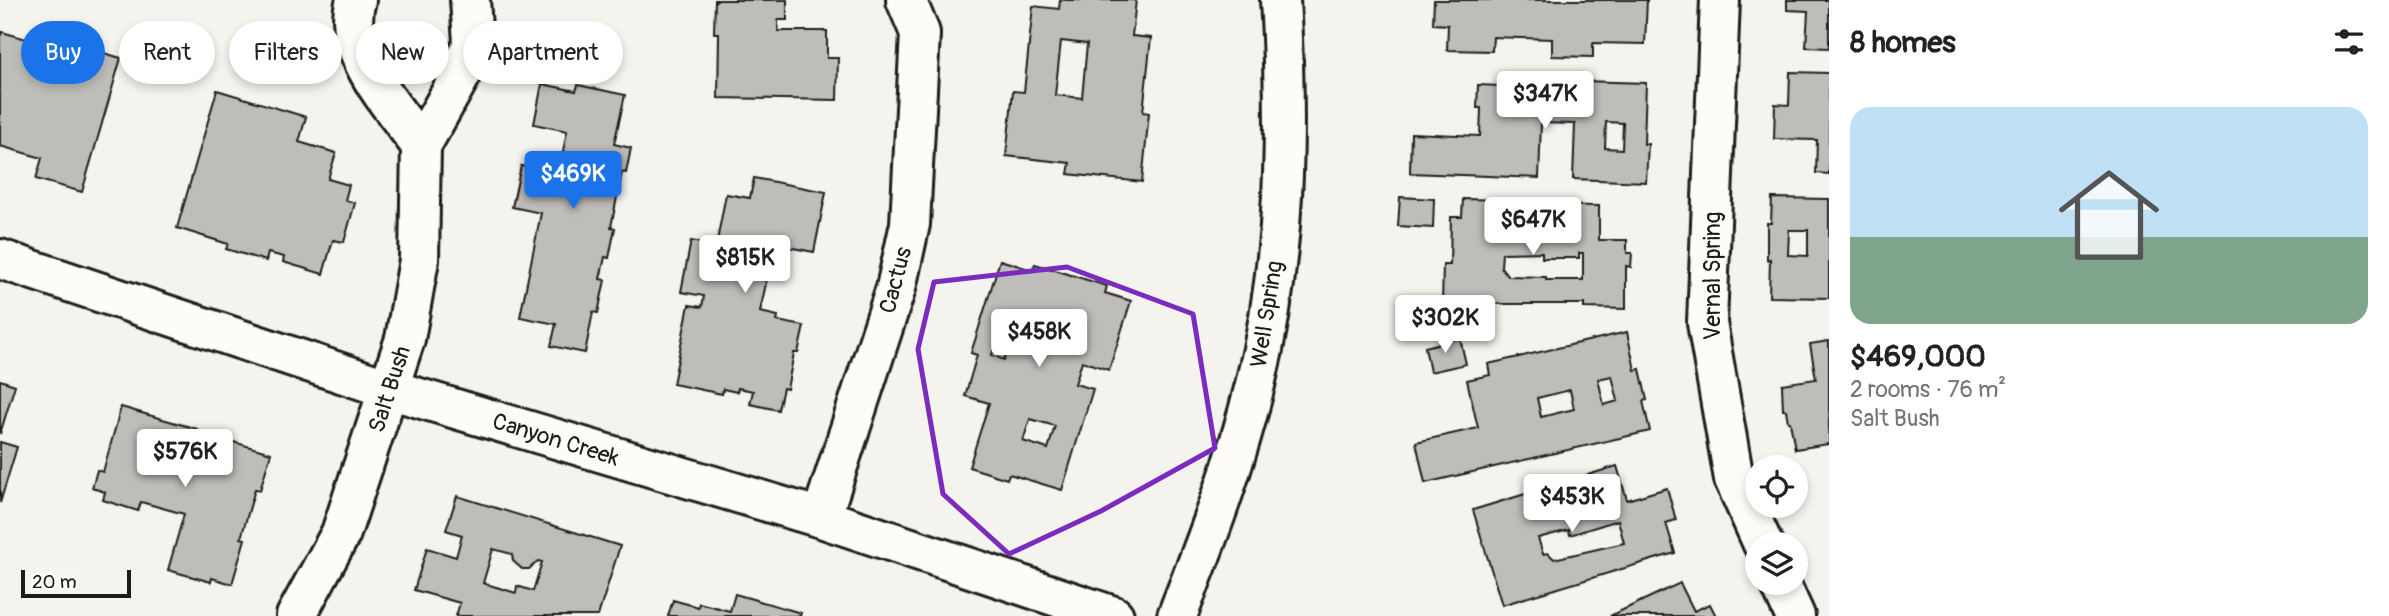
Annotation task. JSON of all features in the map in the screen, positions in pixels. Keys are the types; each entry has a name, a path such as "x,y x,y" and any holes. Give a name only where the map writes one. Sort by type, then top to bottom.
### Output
{"street":[{"path":"356,0 352,22 363,62 421,146"},
{"name":"Salt Bush","path":"296,616 341,533 405,339 419,260 421,146 462,73 473,42 470,0"},
{"name":"Cactus","path":"821,518 896,288 910,224 913,17 939,0"},
{"name":"Well Spring","path":"1177,616 1216,516 1255,385 1267,324 1283,183 1286,105 1280,0"},
{"name":"Vernal Spring","path":"1720,0 1707,324 1734,479 1758,532"},
{"name":"Canyon Creek","path":"0,259 389,390 821,518 1114,616"},
{"path":"1785,595 1795,616"}],"highlighted area":[{"path":"1067,267 1193,314 1215,448 1101,511 1009,554 943,494 918,349 934,282"}],"building":[{"path":"715,0 787,0 787,20 778,20 778,31 827,31 827,58 838,58 837,100 718,98 719,33 714,33"},
{"path":"1060,0 1136,0 1132,36 1151,38 1143,112 1149,113 1142,182 1068,174 1070,163 1006,156 1013,91 1024,92 1033,6 1059,9","holes":["1061,41 1087,44 1082,98 1055,95"]},
{"path":"1434,0 1647,0 1645,44 1593,43 1593,57 1552,56 1552,39 1493,37 1492,51 1447,50 1448,25 1433,24"},
{"path":"1787,0 1829,0 1829,48 1806,47 1808,11 1787,10"},
{"path":"2,32 21,37 21,84 105,84 105,53 119,57 82,192 36,179 42,158 0,146"},
{"path":"1790,72 1829,73 1829,174 1816,173 1817,140 1774,139 1775,104 1789,105"},
{"path":"1501,75 1549,76 1549,80 1646,83 1646,182 1573,179 1575,124 1541,123 1539,178 1410,173 1411,133 1480,136 1478,85 1501,86","holes":["1606,122 1623,123 1622,149 1605,148"]},
{"path":"542,84 576,91 578,85 625,95 614,144 631,148 626,173 622,172 611,227 615,228 609,258 605,257 600,279 605,280 598,313 593,312 585,353 551,346 556,324 520,317 541,213 512,207 521,166 559,173 567,131 534,124"},
{"path":"217,90 306,117 299,142 336,153 328,179 349,185 345,200 355,203 344,242 333,240 323,274 283,262 284,257 268,253 266,261 226,249 228,244 177,228"},
{"path":"754,178 826,192 814,252 777,245 773,264 770,264 760,312 778,316 777,321 804,326 798,353 794,353 787,389 783,388 778,410 750,404 753,391 723,389 722,394 673,384 689,305 702,307 704,296 681,292 691,241 716,246 726,194 750,198"},
{"path":"1400,197 1434,199 1433,228 1398,226"},
{"path":"1772,198 1829,199 1829,298 1769,297 1767,223 1771,223","holes":["1789,230 1808,230 1808,256 1788,255"]},
{"path":"1463,199 1508,200 1507,205 1599,206 1599,240 1627,240 1627,253 1632,253 1631,267 1626,266 1626,309 1584,308 1584,304 1442,304 1443,265 1450,265 1451,217 1462,217","holes":["1542,252 1542,258 1579,258 1579,253 1583,253 1583,280 1508,276 1501,267 1502,253"]},
{"path":"1000,260 1032,270 1035,264 1107,286 1105,293 1131,301 1109,370 1082,361 1075,384 1093,389 1062,490 1009,474 1007,479 969,467 989,403 965,396 977,355 971,353","holes":["999,334 1011,338 1004,360 992,355","1030,419 1055,426 1048,449 1023,441"]},
{"path":"1627,332 1635,370 1640,369 1647,400 1643,401 1650,431 1425,483 1416,442 1478,428 1467,380 1490,375 1488,364","holes":["1612,376 1618,401 1604,405 1598,379","1570,390 1574,409 1541,417 1537,398"]},
{"path":"1460,338 1466,364 1430,372 1425,347"},
{"path":"1829,341 1829,444 1795,449 1790,422 1786,410 1783,410 1782,384 1816,379 1810,344"},
{"path":"0,380 15,385 0,434"},
{"path":"121,407 197,429 192,448 213,454 210,463 222,466 230,441 271,453 260,490 255,489 232,584 212,578 211,582 168,570 184,514 141,502 138,511 103,500 105,492 92,488 97,470 103,472"},
{"path":"0,442 17,447 0,503"},
{"path":"1617,466 1627,500 1667,488 1676,520 1666,523 1675,553 1502,605 1473,510","holes":["1618,520 1624,543 1554,559 1548,553 1543,554 1538,538 1569,530 1570,535"]},
{"path":"457,496 620,546 598,616 456,616 460,603 414,590 427,548 456,557 462,535 446,530","holes":["493,549 512,554 513,561 522,569 529,569 538,561 542,562 533,591 517,586 516,593 483,583"]},
{"path":"1680,583 1694,611 1710,604 1716,616 1610,616"},
{"path":"735,594 801,613 800,616 668,616 673,600 698,607 699,603 730,611"}]}
